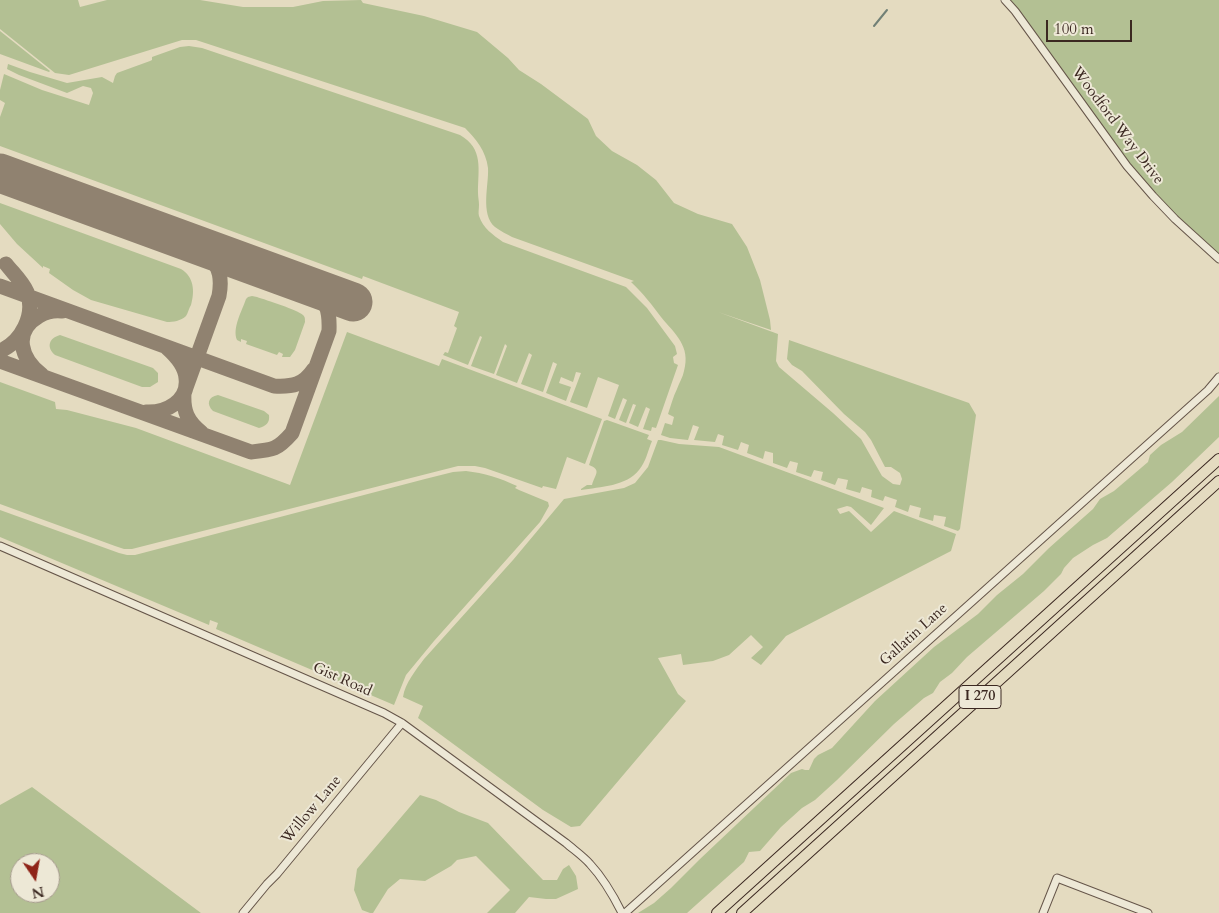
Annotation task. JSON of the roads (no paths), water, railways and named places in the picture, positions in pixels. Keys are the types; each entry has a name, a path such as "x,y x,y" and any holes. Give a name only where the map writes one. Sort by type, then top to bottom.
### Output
{"highway":[{"name":"I 270","path":"717,913 1219,459"},
{"name":"I 270","path":"742,913 1219,481"}],"street":[{"name":"Woodford Way Drive","path":"1005,0 1015,11 1127,166 1169,213 1219,258"},
{"name":"Gallatin Lane","path":"624,913 1208,390 1219,376"},
{"name":"Gist Road","path":"0,546 384,713 402,723 566,843 589,863 601,877 624,913"},
{"name":"Willow Lane","path":"243,913 402,723"},
{"path":"1043,913 1057,878 1148,913"}],"waterway":[{"path":"874,26 887,10"}]}
